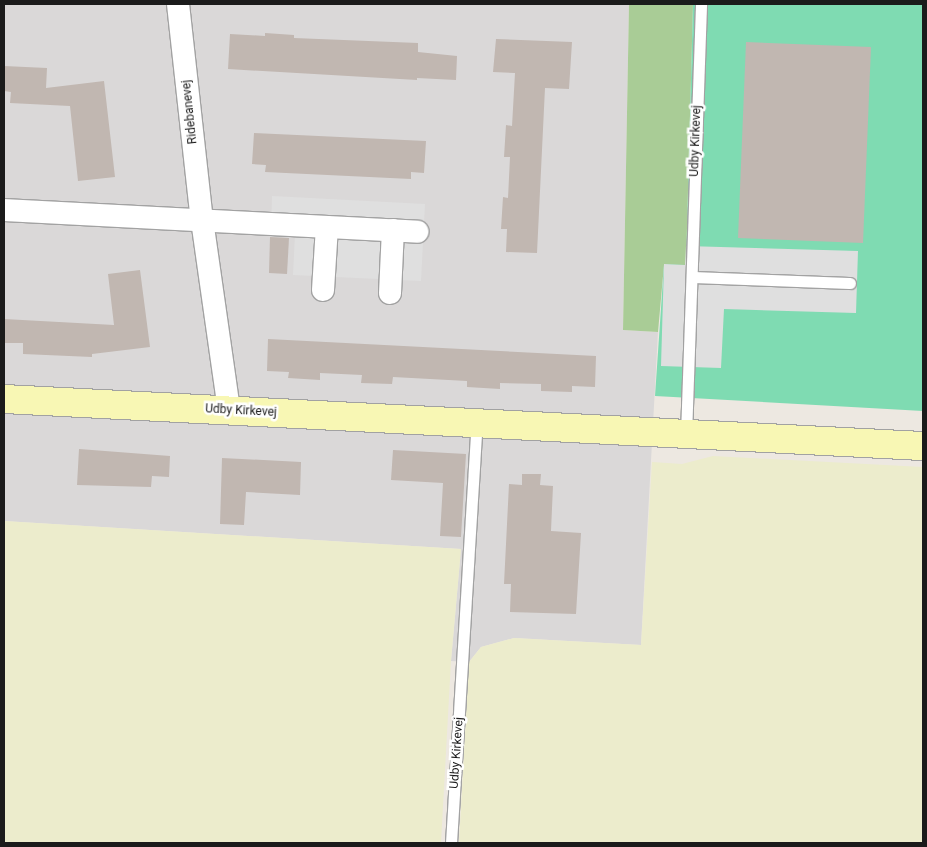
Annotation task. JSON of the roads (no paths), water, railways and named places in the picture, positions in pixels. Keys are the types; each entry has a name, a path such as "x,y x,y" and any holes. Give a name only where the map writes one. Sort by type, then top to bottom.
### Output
{"street":[{"name":"Ridebanevej","path":"178,4 202,220 229,410"},
{"path":"4,210 417,232"},
{"path":"324,290 326,227"},
{"path":"390,293 394,230"},
{"name":"Udby Kirkevej","path":"4,399 923,446"}],"lane":[{"name":"Udby Kirkevej","path":"686,435 701,4"},
{"path":"692,277 850,283"},
{"name":"Udby Kirkevej","path":"451,843 478,423"}]}
